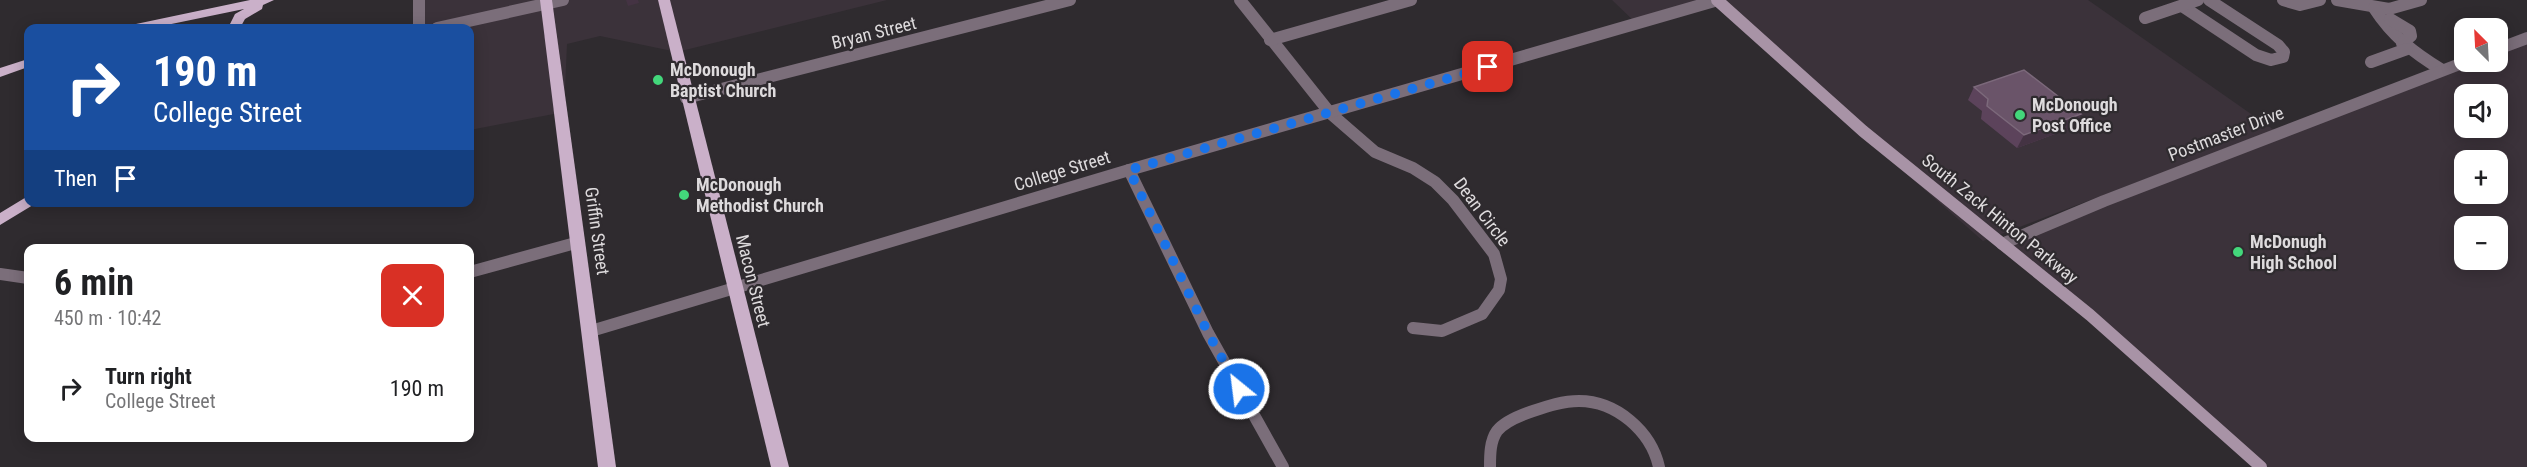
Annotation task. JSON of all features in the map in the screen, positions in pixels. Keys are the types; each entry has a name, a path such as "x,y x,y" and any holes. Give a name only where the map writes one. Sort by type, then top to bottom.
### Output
{"main road":[{"path":"155,24 270,0"},
{"path":"236,24 246,12 270,0"},
{"name":"Macon Street","path":"664,0 686,98 780,467"},
{"name":"South Zack Hinton Parkway","path":"1718,0 1863,131 2090,315 2261,467"},
{"name":"Griffin Street","path":"547,2 608,467"},
{"path":"189,17 223,16 232,20 233,24"},
{"path":"0,73 24,64"},
{"path":"0,220 24,204"}],"street":[{"path":"419,0 419,24"},
{"path":"454,24 563,0"},
{"name":"Bryan Street","path":"686,98 1034,4 1070,0"},
{"name":"Dean Circle","path":"1240,0 1330,113 1375,152 1427,176 1445,190 1494,254 1501,279 1499,290 1482,314 1442,331 1413,328"},
{"path":"1270,40 1411,0"},
{"name":"College Street","path":"591,331 1129,170 1718,0"},
{"path":"2145,18 2198,0"},
{"path":"2182,6 2256,56 2271,60 2283,57 2284,52 2278,45 2209,0"},
{"path":"2283,0 2300,5 2320,0"},
{"path":"2337,0 2379,8 2402,7 2421,0"},
{"path":"2371,62 2404,46 2411,36 2410,31 2390,19 2379,8"},
{"path":"2379,8 2389,32 2404,46 2442,70"},
{"path":"2508,45 2527,38"},
{"name":"Postmaster Drive","path":"2002,244 2104,201 2454,66"},
{"path":"1129,170 1208,333 1283,467"},
{"path":"474,271 579,242"},
{"path":"0,274 24,277"},
{"path":"1490,467 1489,451 1499,429 1530,411 1588,402 1624,416 1632,423 1647,437 1659,467"}],"shaded area":[{"path":"413,0 887,0 677,52 600,36 567,44 564,112 474,129 474,24 415,24"},
{"path":"1612,0 2088,0 2274,130 1983,241 1710,1 1637,24"},
{"name":"McDonugh High School","path":"2527,38 2527,467 2261,467 2002,244 2454,67 2454,72 2508,72 2508,46"}],"building":[{"name":"McDonough Post Office","path":"2024,70 2081,114 2024,135 1987,106 1988,99 1974,87"}],"place":[{"name":"McDonough Baptist Church","path":"658,80"},
{"name":"McDonough Post Office","path":"2020,115"},
{"name":"McDonough Methodist Church","path":"684,195"},
{"name":"McDonugh High School","path":"2238,252"}],"route":[{"path":"1239,389 1208,333 1129,170 1488,67"}]}
